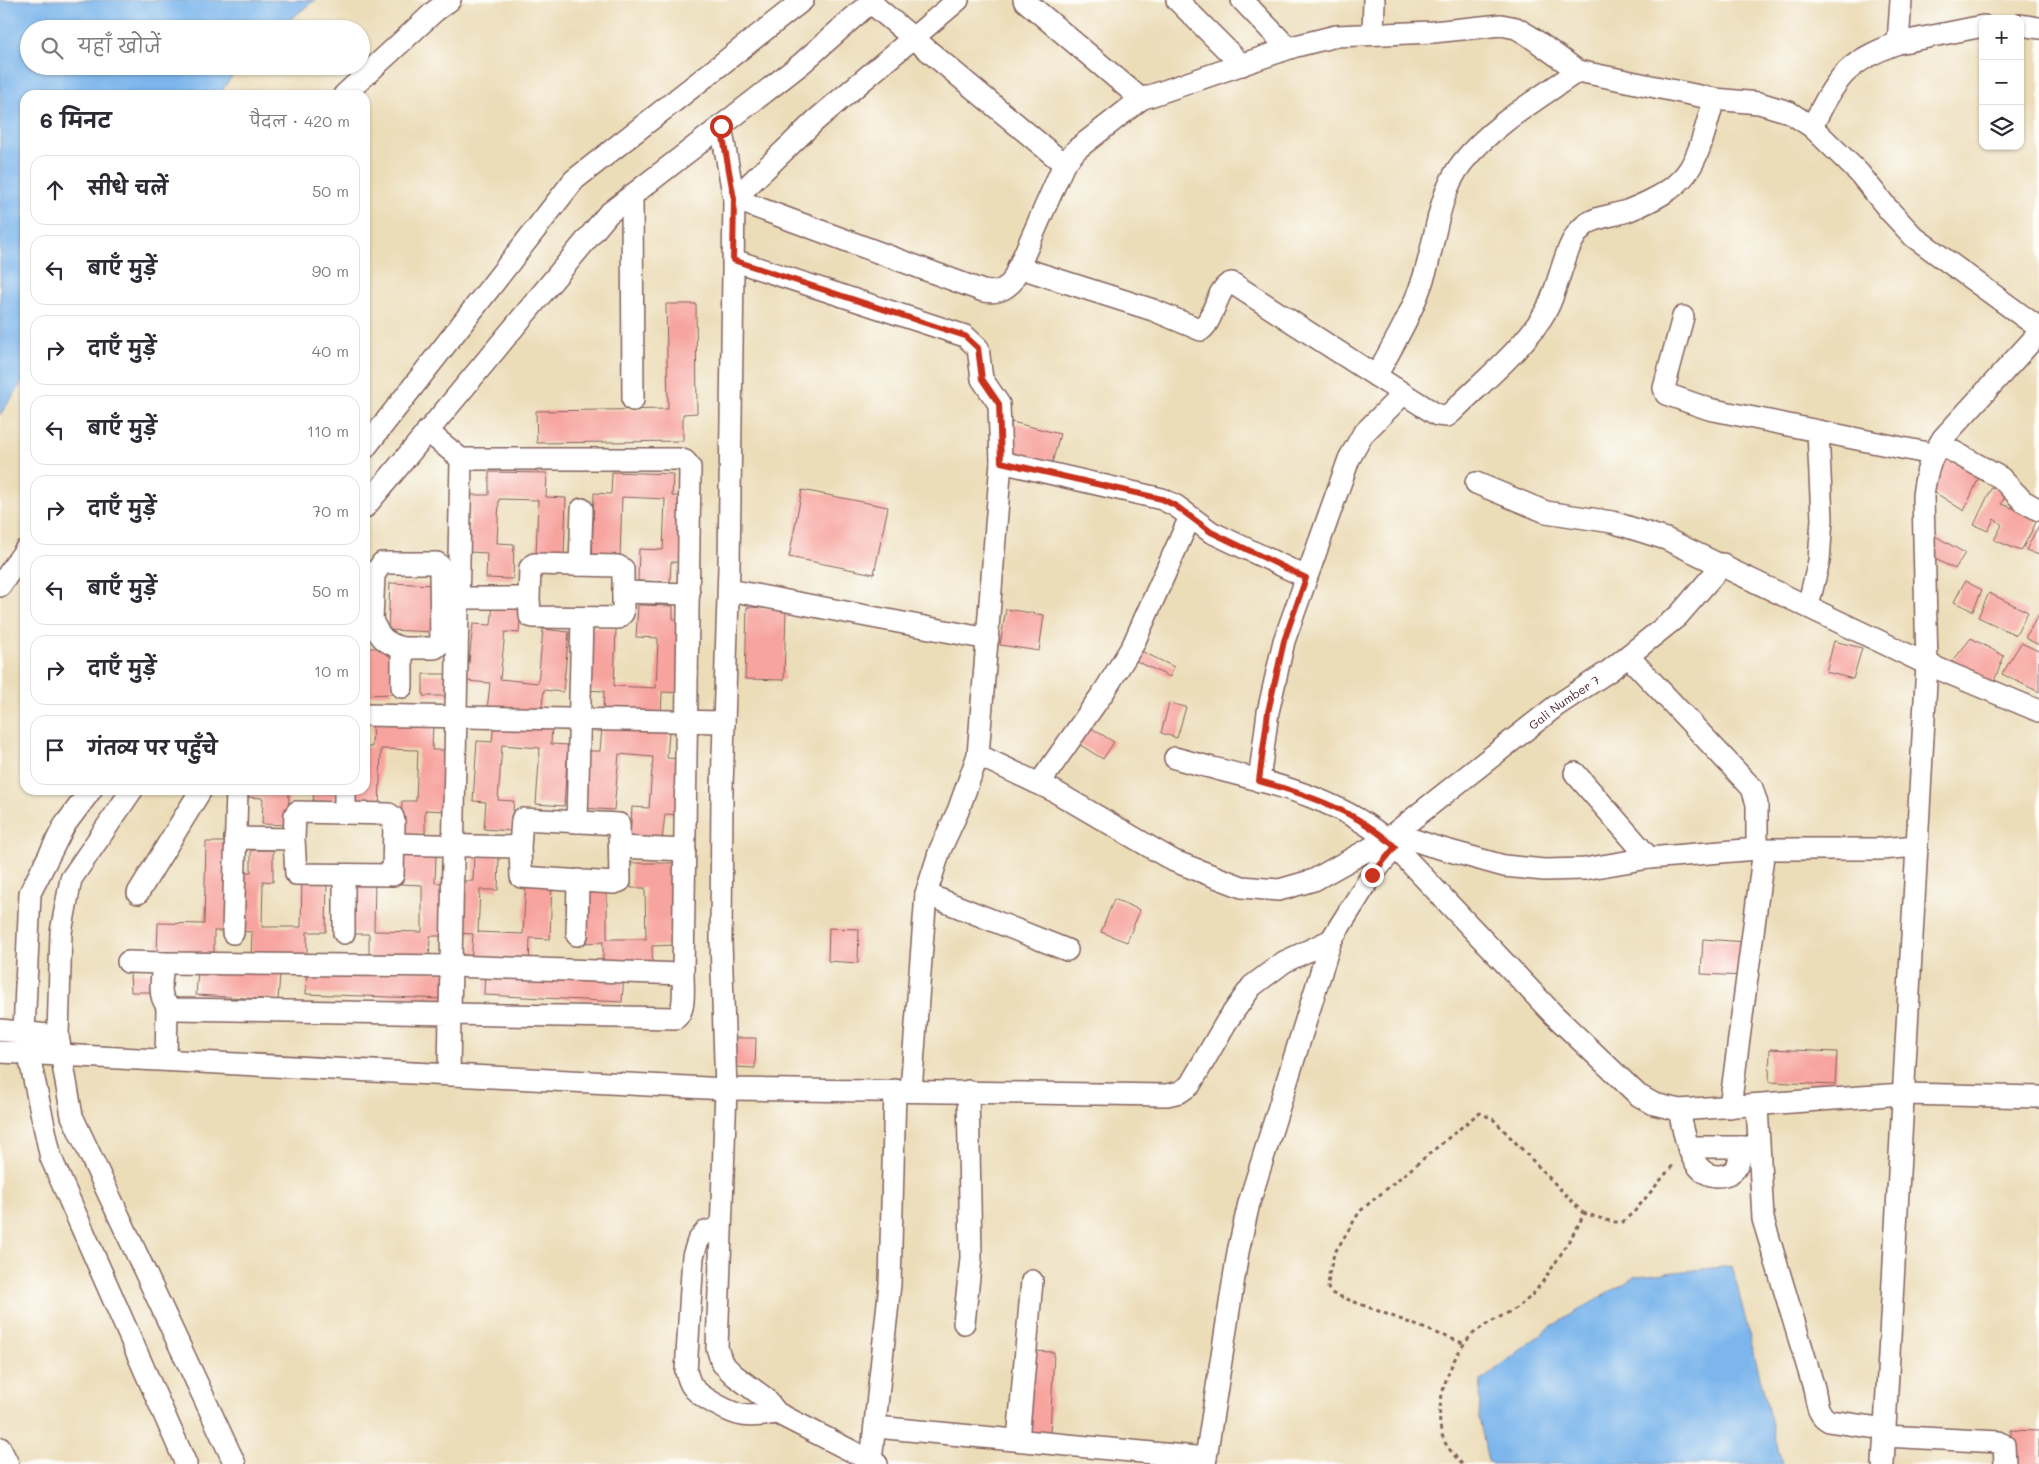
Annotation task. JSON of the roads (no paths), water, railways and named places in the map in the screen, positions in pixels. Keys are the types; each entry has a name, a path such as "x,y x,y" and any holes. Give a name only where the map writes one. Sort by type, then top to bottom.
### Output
{"street":[{"path":"370,71 450,0"},
{"path":"370,442 574,180 803,0"},
{"path":"734,199 816,120 913,40 958,0"},
{"path":"1024,0 1141,99"},
{"path":"1177,0 1242,65"},
{"path":"1242,0 1288,48"},
{"path":"1373,34 1374,0"},
{"path":"1898,43 1900,0"},
{"path":"370,501 608,214 800,64 871,1 913,40 1064,164"},
{"path":"734,199 983,290 994,292 1006,289 1012,282 1064,164 1077,149 1141,99 1288,48 1336,36 1433,32 1501,25 1516,28 1528,35 1578,71 1714,99 1760,103 1790,112 1812,127 1859,173 1888,210 1914,237 2039,328"},
{"path":"2024,26 2039,28"},
{"path":"1812,127 1832,88 1841,75 1854,63 1878,50 1898,43 1979,27"},
{"path":"1376,376 1403,329 1416,300 1426,271 1440,213 1461,165 1484,138 1578,71"},
{"path":"349,90 366,75"},
{"path":"1018,267 1153,310 1201,330 1207,324 1224,287 1232,283 1437,415 1447,416 1536,326 1556,288 1572,244 1584,226 1595,220 1614,216 1652,201 1677,185 1690,170 1700,149 1714,99"},
{"path":"721,126 734,199 733,260 729,590 724,722 721,942 726,1089 717,1348 722,1363 734,1375 765,1398 777,1412 874,1463 890,1284 903,1090 926,894 940,850 958,811 978,755 1001,462 999,404 982,379 978,348 965,336 733,260"},
{"path":"632,195 634,400"},
{"path":"1682,317 1664,388 1666,394 1709,409 1818,432 1936,449 2001,478 2023,501 2039,510"},
{"path":"1883,1464 1927,664 1922,496 1926,471 1936,449 2039,333"},
{"path":"1259,781 1268,712 1284,641 1349,459 1363,434 1404,394"},
{"path":"168,1007 175,1009 676,1018 680,1015 684,974 690,467 685,461 461,458 427,432"},
{"path":"1808,606 1819,561 1822,519 1818,432"},
{"path":"449,1074 461,458"},
{"path":"1001,462 1147,494 1176,506 1211,532 1306,578"},
{"path":"1476,483 1546,512 1612,522 1666,539 1723,564 1927,664 2039,711"},
{"path":"580,565 582,509"},
{"path":"1039,784 1105,690 1133,645 1190,517"},
{"path":"0,586 20,557"},
{"path":"370,609 374,575 378,566 390,561 437,564 440,566 441,643 435,648 402,648 390,644 381,638 370,620"},
{"name":"Gali Number 7","path":"1393,839 1556,706 1628,656 1678,616 1723,564"},
{"path":"532,565 580,565 621,566 622,613 618,618 530,616 529,598 532,565"},
{"path":"729,590 988,639"},
{"path":"622,592 689,594"},
{"path":"458,598 529,598"},
{"path":"577,822 582,618"},
{"path":"402,648 402,687"},
{"path":"1628,656 1752,788 1757,804 1760,848 1730,1107"},
{"path":"370,715 724,722"},
{"path":"978,755 1039,784 1174,861 1242,887 1279,890 1314,880 1393,839 1408,838 1504,866 1544,870 1584,869 1649,858 1760,848 1881,848 1917,846"},
{"path":"1175,758 1312,796 1393,839 1553,1014 1638,1095 1654,1104 1679,1110 1903,1094 2039,1097"},
{"path":"1575,773 1649,858"},
{"path":"88,795 64,826 30,893 25,1043 51,1158 186,1464"},
{"path":"129,795 72,879 61,932 60,1045 72,1116 235,1464"},
{"path":"138,893 198,795"},
{"path":"233,933 237,795"},
{"path":"345,795 345,813"},
{"path":"297,812 389,814 393,817 394,822 394,872 392,876 296,874 294,839 295,815 297,812"},
{"path":"522,819 619,824 619,882 521,877 520,847 522,819"},
{"path":"235,838 294,839"},
{"path":"876,1427 1018,1440 1206,1461 1238,1252 1249,1202 1331,940 1393,839"},
{"path":"394,844 520,847"},
{"path":"620,847 685,850"},
{"path":"344,876 344,933"},
{"path":"577,935 578,880"},
{"path":"926,894 1067,950"},
{"path":"0,1052 25,1043 60,1045 166,1060 726,1089 1167,1095 1180,1092 1190,1085 1227,1021 1252,986 1284,962 1331,940"},
{"path":"128,962 452,966 684,974"},
{"path":"163,963 162,994 168,1007 166,1060"},
{"path":"0,1030 25,1043"},
{"path":"964,1323 971,1258 968,1091"},
{"path":"1758,1105 1750,1147 1762,1219 1814,1388 1818,1411 1823,1418 1829,1421 1885,1433 1999,1442 2004,1445 2005,1464"},
{"path":"1679,1110 1688,1147 1700,1169 1709,1175 1717,1177 1728,1175 1736,1168 1750,1147"},
{"path":"1688,1147 1750,1147"},
{"path":"720,1228 705,1232 698,1241 693,1256 686,1372 692,1387 706,1398 726,1409 742,1415 762,1416 777,1412"},
{"path":"1018,1440 1032,1281"},
{"path":"0,1448 8,1464"}],"water":[{"path":"0,0 315,0 289,20 20,20 20,75 233,75 222,90 20,90 20,385 0,415"},
{"path":"1732,1266 1782,1464 1492,1464 1488,1461 1479,1418 1481,1381 1550,1327 1637,1276"}]}
